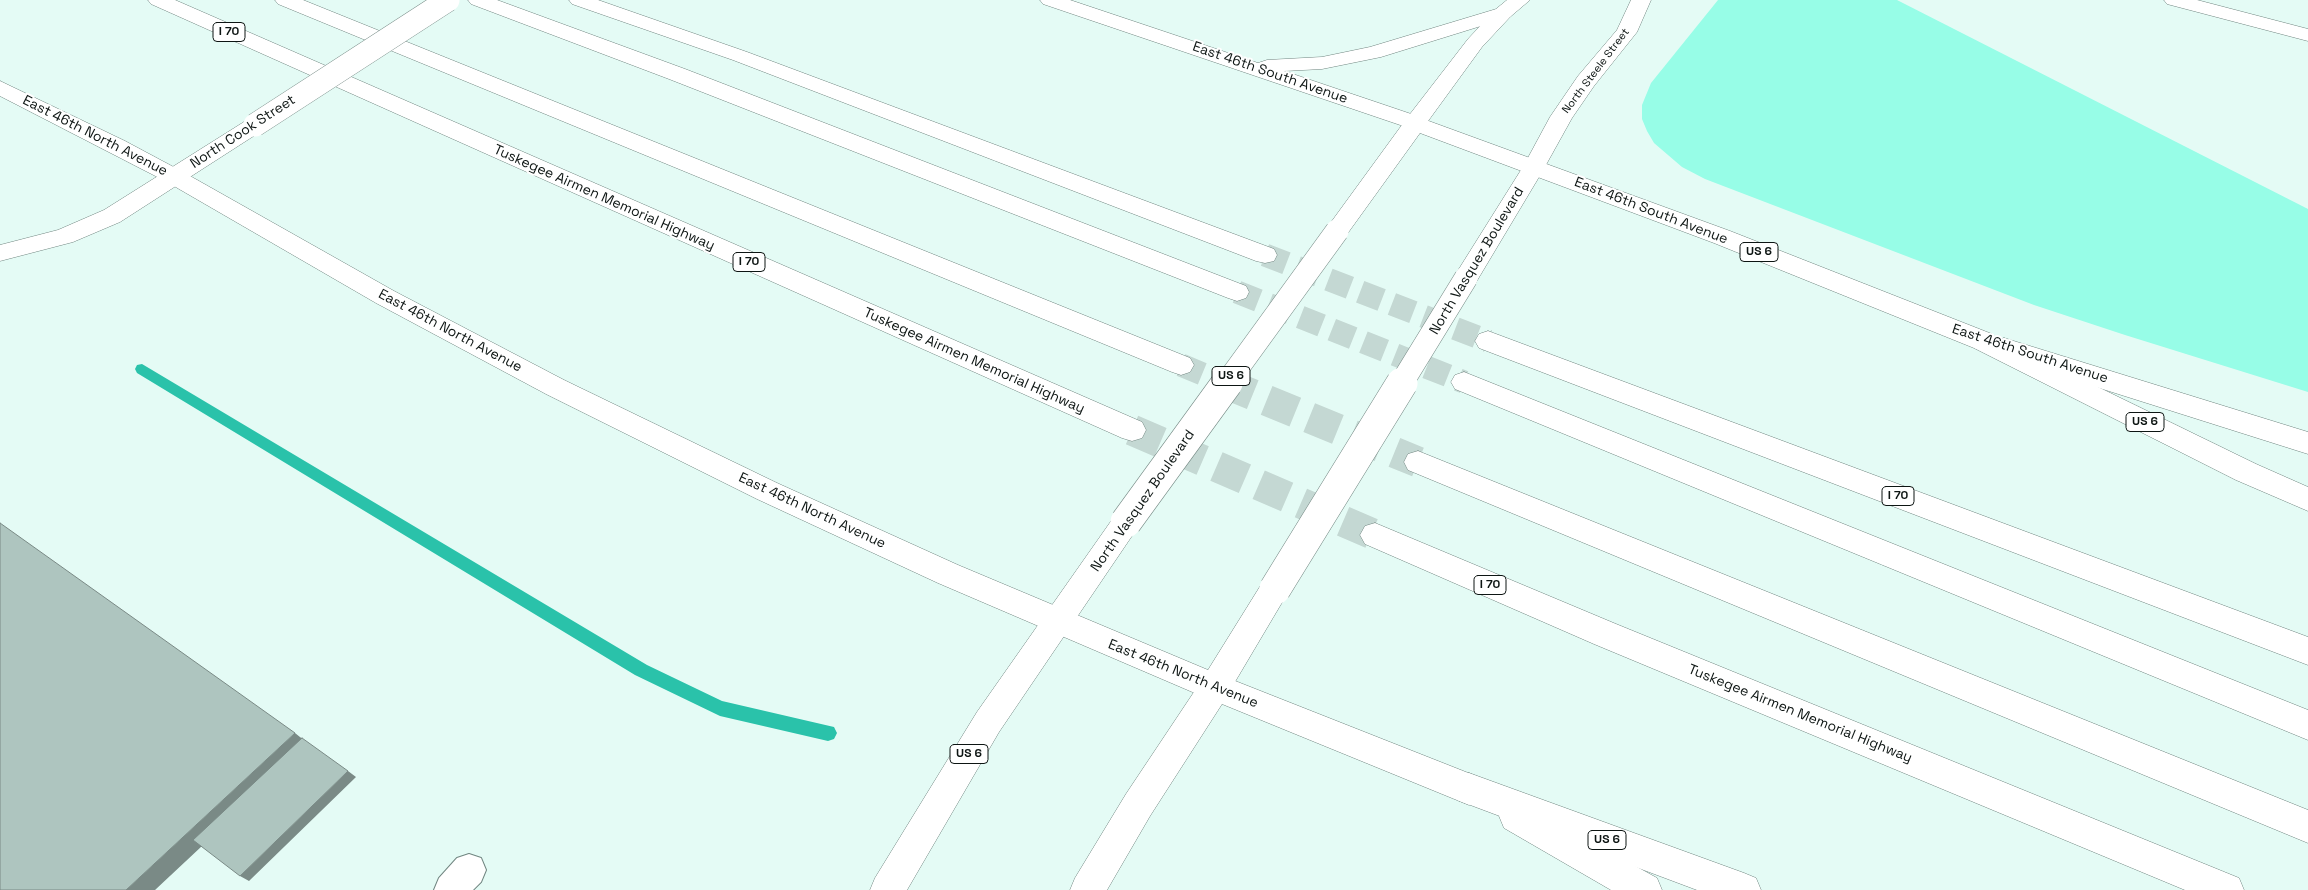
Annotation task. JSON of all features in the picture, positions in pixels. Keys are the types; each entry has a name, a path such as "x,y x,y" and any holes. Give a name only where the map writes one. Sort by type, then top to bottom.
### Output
{"main road":[{"path":"285,0 1181,365"},
{"name":"North Cook Street","path":"0,253 64,236 129,206 448,0"},
{"path":"478,0 686,78 1237,292"},
{"path":"579,0 740,56 1265,255"},
{"name":"East 46th South Avenue","path":"1050,0 1252,66 1416,123 1722,237 1983,341 2308,443"},
{"name":"North Steele Street","path":"1534,167 1576,96 1601,61 1627,32 1641,0"},
{"path":"2174,0 2211,5 2308,35"},
{"name":"Tuskegee Airmen Memorial Highway","path":"157,1 1132,430"},
{"path":"1252,66 1322,63 1374,53 1512,6"},
{"path":"1416,123 1449,76 1512,6"},
{"name":"East 46th North Avenue","path":"0,88 175,176 385,297 555,387 767,491 1058,622 1469,789 1645,890"},
{"name":"North Vasquez Boulevard","path":"887,890 988,722 1126,522 1416,123"},
{"name":"North Vasquez Boulevard","path":"1088,890 1138,805 1215,687 1534,167"},
{"name":"I 70","path":"1488,341 2308,651"},
{"name":"US 6","path":"1983,341 2246,472 2308,500"},
{"path":"1464,382 2308,726"},
{"path":"1418,462 2308,827"},
{"name":"Tuskegee Airmen Memorial Highway","path":"1375,535 1605,634 2227,890"},
{"name":"US 6","path":"1469,789 1744,890"}],"green space":[{"path":"1718,0 1897,0 2308,209 2308,392 2034,305 1705,179 1682,167 1654,143 1642,119 1642,105 1651,83"}],"building":[{"path":"0,523 295,733 126,890 0,890"},
{"path":"302,738 348,771 240,876 193,840"}],"waterway":[{"path":"142,369 641,670 720,708 828,733"}],"tunnel":[{"path":"1265,255 1488,341"},
{"path":"1237,292 1464,382"},
{"path":"1181,365 1227,384"},
{"path":"1224,383 1418,462"},
{"path":"1132,430 1375,535"}]}
